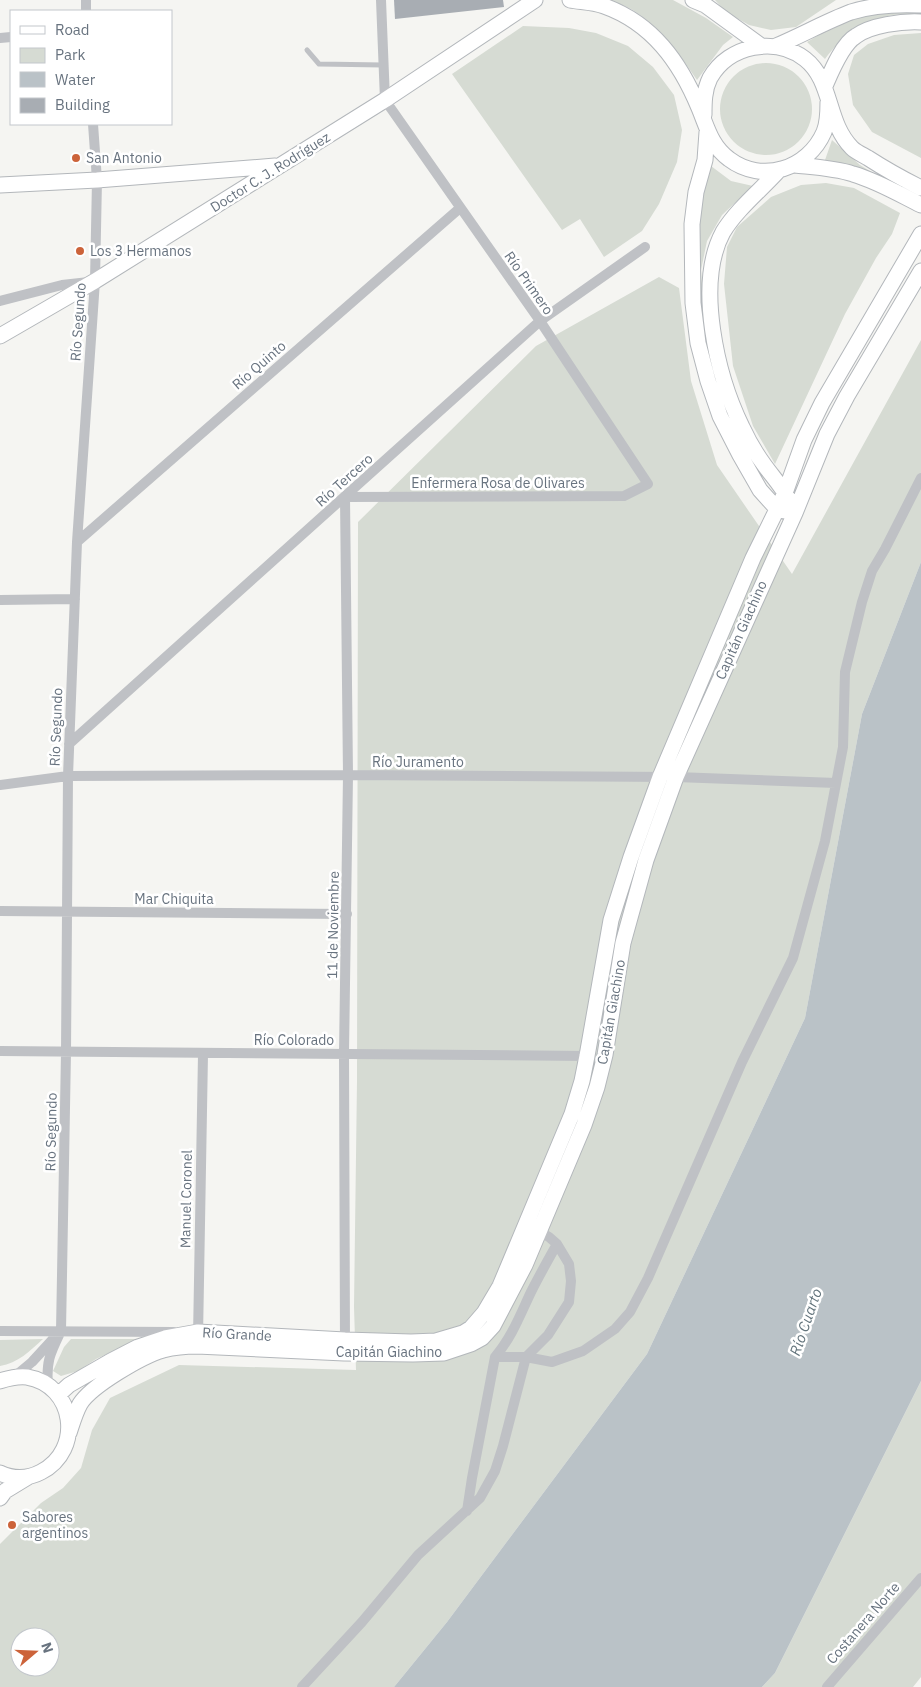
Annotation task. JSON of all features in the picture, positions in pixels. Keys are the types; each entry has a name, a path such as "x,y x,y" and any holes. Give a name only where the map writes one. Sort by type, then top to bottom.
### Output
{"main road":[{"name":"Doctor C. J. Rodríguez","path":"0,336 95,281 385,100 535,0"},
{"path":"570,0 601,5 621,13 648,31 673,57 691,88 716,147 729,160 744,168 762,172 779,170 795,165 809,155 825,131 828,117 828,102"},
{"path":"700,2 760,46"},
{"path":"776,46 852,12 906,4 921,5"},
{"path":"825,86 833,66 855,36 881,26 908,21 921,22"},
{"path":"795,513 778,510 760,490 720,416 698,343 693,303 692,224 696,192 705,160 706,126 704,98 710,79 722,62 740,51 760,46 776,46 792,51 806,60 817,72 825,86 828,102 839,133 853,150 885,178 921,205"},
{"path":"795,165 828,168 885,178 921,188"},
{"path":"0,185 97,180 279,166"},
{"path":"779,170 740,211 724,231 716,249 709,284 713,336 721,373 741,426 763,464 785,493 795,513"},
{"name":"Capitán Giachino","path":"344,1347 413,1354 444,1353 460,1349 482,1338 493,1326 504,1306 525,1265 532,1228 582,1081 611,920 631,857 660,777 753,558 778,510 804,440 822,403 921,234"},
{"name":"Capitán Giachino","path":"471,1328 484,1313 500,1286 532,1228 584,1125 597,1088 605,1055 623,943 646,860 676,777 795,513 827,434 847,396 921,271"},
{"name":"Río Grande","path":"198,1339 344,1347 436,1341 463,1333 471,1328"},
{"path":"53,1390 69,1385 138,1347 165,1338 198,1339"},
{"path":"0,1498 5,1491 48,1468 58,1459 65,1447 80,1405 90,1392 106,1380 161,1351 198,1339"},
{"path":"7,1379 26,1377 38,1380 53,1390 65,1406 69,1420 69,1433"},
{"path":"0,1473 15,1477 28,1477"}],"street":[{"path":"381,0 385,100"},
{"name":"Río Primero","path":"385,100 540,321 648,484"},
{"name":"Río Segundo","path":"61,1331 68,776 77,542 95,281 97,180 93,125"},
{"name":"Río Quinto","path":"77,542 460,208"},
{"name":"Río Tercero","path":"69,744 540,321 645,247"},
{"path":"0,302 62,285 95,281"},
{"path":"495,1357 526,1357 552,1362 583,1351 615,1329 630,1312 648,1278 742,1062 793,958 825,841 843,747 845,672 862,602 872,571 921,478"},
{"name":"Enfermera Rosa de Olivares","path":"345,497 624,496 648,484"},
{"name":"11 de Noviembre","path":"344,1347 344,1054 348,775 345,497"},
{"path":"0,600 75,600"},
{"name":"Río Juramento","path":"0,785 68,776 348,775 676,777 836,783"},
{"name":"Mar Chiquita","path":"0,911 347,914"},
{"name":"Río Colorado","path":"0,1051 587,1056"},
{"name":"Manuel Coronel","path":"198,1339 203,1054"},
{"path":"302,1687 362,1622 418,1555 480,1498 495,1471 526,1357 548,1335 569,1302 571,1281 569,1264 557,1244 549,1237 532,1228"},
{"path":"467,1511 495,1357 515,1328 557,1244"},
{"name":"Río Grande","path":"0,1331 61,1331 198,1339"},
{"path":"7,1379 32,1362 61,1331"},
{"path":"53,1390 47,1368 49,1356 61,1331"},
{"name":"Costanera Norte","path":"827,1687 921,1578"}],"lane":[{"path":"307,50 319,64 384,65"}],"green space":[{"path":"609,0 673,0 706,18 733,37 723,45 697,80 676,50 651,23 631,9"},
{"path":"715,0 836,0 796,27 771,30 749,25 726,12"},
{"path":"921,9 921,15 893,15 882,17 863,25 846,36 825,59 807,42 834,26 866,15"},
{"path":"523,26 569,28 596,33 628,46 653,67 674,95 682,130 677,162 659,204 642,231 604,257 580,219 562,230 452,74"},
{"path":"921,33 921,158 872,132 853,105 848,74 854,55 868,44 894,35"},
{"path":"766,63 784,66 799,76 809,91 812,109 809,127 799,142 784,152 766,155 748,152 733,142 723,127 720,109 723,91 733,76 748,66"},
{"path":"832,140 860,165 898,188 852,168 825,160"},
{"path":"711,166 731,181 753,186 722,215 707,241 701,270 705,327 733,420 764,484 733,429 710,368 697,313 695,255 702,200"},
{"path":"826,183 854,188 900,213 892,234 876,258 845,314 775,464 753,426 733,366 724,284 727,247 737,227 771,197 801,185"},
{"path":"659,277 679,288 691,381 717,465 792,574 921,340 921,562 862,714 805,1018 647,1354 447,1622 394,1687 0,1687 0,1544 41,1503 63,1488 81,1468 92,1430 110,1398 179,1365 356,1370 354,1307 357,1081 358,522 536,346"},
{"path":"43,1339 18,1359 0,1366 0,1340"},
{"path":"71,1339 139,1339 96,1359 78,1371 61,1376 53,1371 64,1347"},
{"path":"921,1381 921,1677 913,1687 762,1687 775,1673"}],"water":[{"name":"Río Cuarto","path":"921,562 921,1381 775,1673 762,1687 394,1687 447,1622 647,1354 805,1018 862,714"}],"building":[{"path":"394,0 503,0 504,7 395,19"}],"place":[{"name":"San Antonio","path":"76,158"},
{"name":"Los 3 Hermanos","path":"80,251"},
{"name":"Sabores argentinos","path":"12,1525"}]}
